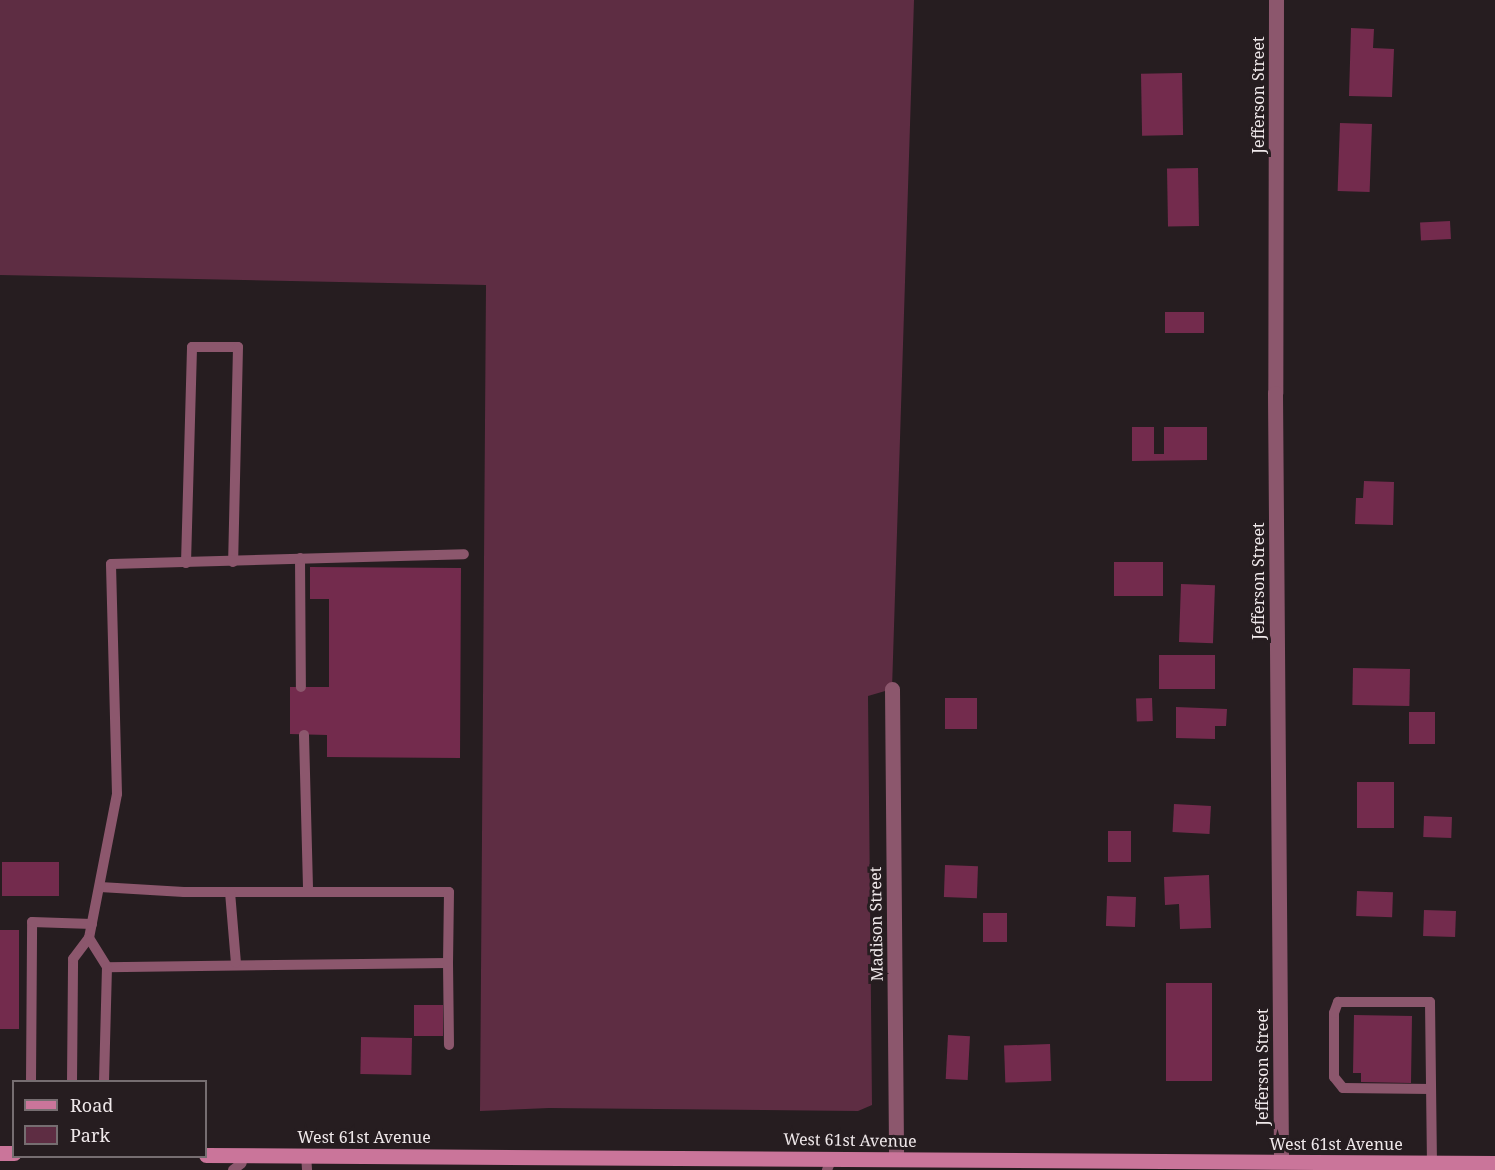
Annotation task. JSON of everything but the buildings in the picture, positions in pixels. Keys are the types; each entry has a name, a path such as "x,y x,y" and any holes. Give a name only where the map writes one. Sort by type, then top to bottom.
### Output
{"main road":[{"name":"West 61st Avenue","path":"207,1155 307,1163 832,1166 896,1159 936,1165 1264,1166 1281,1161 1495,1163"}],"street":[{"name":"Jefferson Street","path":"1276,0 1275,405 1281,1161"},
{"name":"Madison Street","path":"892,689 896,1159"}],"lane":[{"path":"186,563 192,347 238,347 233,562"},
{"path":"72,1080 73,959 89,938 117,794 111,564 464,554"},
{"path":"300,558 301,687"},
{"path":"304,735 308,889"},
{"path":"100,887 230,892 308,889 449,892 449,1045"},
{"path":"230,892 236,963"},
{"path":"31,1080 32,922 92,924"},
{"path":"89,938 107,967 104,1080"},
{"path":"107,967 236,963 448,963"},
{"path":"1431,1089 1343,1088 1334,1077 1334,1012 1338,1002 1430,1002 1432,1163"},
{"path":"233,1170 243,1159 252,1170"}],"green space":[{"path":"0,0 914,0 892,689 868,696 872,1105 858,1111 549,1108 480,1111 486,285 0,275"}]}
